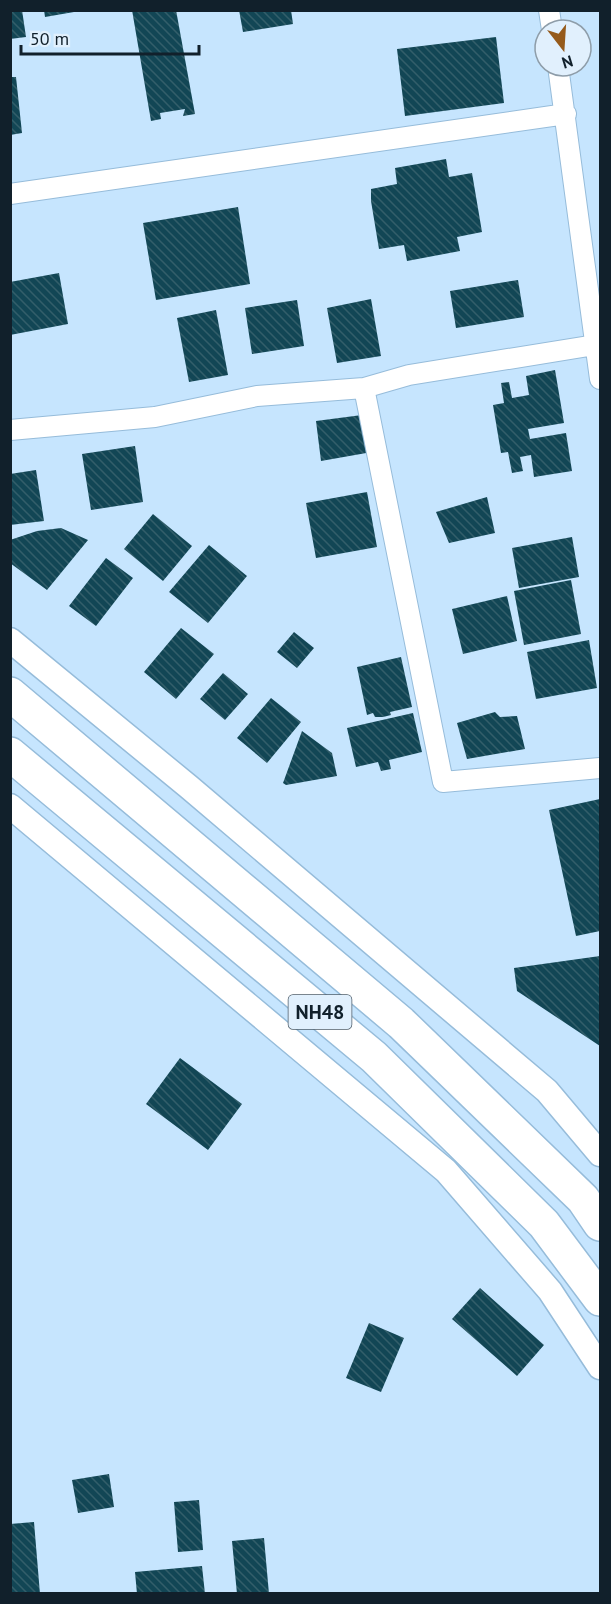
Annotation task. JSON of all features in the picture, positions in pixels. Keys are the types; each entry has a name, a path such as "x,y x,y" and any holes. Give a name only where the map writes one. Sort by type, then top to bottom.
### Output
{"highway":[{"name":"NH48","path":"10,694 401,1023 583,1199 600,1224"},
{"name":"NH48","path":"10,754 374,1057 544,1224 600,1299"}],"street":[{"path":"560,78 600,380"},
{"path":"10,194 566,114"},
{"path":"10,430 155,417 257,396 364,388 408,375 595,345"},
{"path":"364,388 443,782 600,768"},
{"path":"10,640 189,787 547,1091 600,1154"},
{"path":"10,806 446,1171 550,1291 600,1367"}],"building":[{"path":"10,10 22,10 26,37 10,39"},
{"path":"44,10 73,10 74,12 45,17"},
{"path":"132,10 176,10 195,114 183,116 185,109 160,113 161,119 151,121"},
{"path":"239,10 291,10 293,24 243,32"},
{"path":"496,37 504,103 405,116 397,49"},
{"path":"10,77 16,77 22,133 10,135"},
{"path":"446,159 449,177 472,173 482,232 457,237 460,251 407,261 404,245 379,249 371,189 397,184 395,168"},
{"path":"238,207 250,284 156,300 143,223"},
{"path":"59,273 68,324 10,335 10,282"},
{"path":"518,280 524,317 456,328 450,291"},
{"path":"371,299 381,356 337,363 327,308"},
{"path":"297,300 304,346 252,354 245,308"},
{"path":"216,310 228,375 189,382 177,318"},
{"path":"555,370 564,423 528,429 530,439 566,433 572,471 534,477 531,455 520,457 523,471 512,473 508,452 501,453 493,405 504,403 501,383 509,382 512,398 529,395 526,376"},
{"path":"362,415 372,452 321,461 316,421"},
{"path":"135,446 143,502 91,510 82,454"},
{"path":"36,470 44,521 10,525 10,474"},
{"path":"367,492 377,547 316,558 306,503"},
{"path":"487,497 495,533 449,543 436,512"},
{"path":"153,514 192,546 163,581 124,549"},
{"path":"61,528 88,540 47,590 10,563 10,540 37,531"},
{"path":"572,537 579,577 519,588 512,548"},
{"path":"209,545 247,576 208,623 169,592"},
{"path":"106,558 133,578 96,626 69,606"},
{"path":"571,580 581,634 524,645 514,591"},
{"path":"507,596 517,641 463,654 452,609"},
{"path":"181,628 214,654 176,699 144,672"},
{"path":"294,632 314,648 297,668 277,652"},
{"path":"589,640 597,688 536,699 527,652"},
{"path":"401,657 412,707 390,712 391,715 383,717 375,717 373,713 367,715 357,667"},
{"path":"223,673 248,694 225,720 200,699"},
{"path":"271,698 301,722 267,763 237,738"},
{"path":"495,712 500,717 517,716 525,749 467,759 457,723"},
{"path":"413,713 422,752 389,760 391,769 381,771 378,762 356,767 347,728"},
{"path":"302,731 332,753 337,776 286,785 283,783"},
{"path":"600,799 600,931 576,936 549,810"},
{"path":"600,956 600,1046 517,991 514,968"},
{"path":"180,1058 242,1104 208,1150 146,1104"},
{"path":"480,1288 544,1345 517,1376 452,1319"},
{"path":"369,1323 404,1338 381,1392 346,1378"},
{"path":"109,1474 114,1507 78,1513 72,1480"},
{"path":"199,1500 203,1550 178,1552 174,1502"},
{"path":"34,1522 40,1594 10,1594 10,1524"},
{"path":"264,1538 269,1594 237,1594 232,1541"},
{"path":"202,1566 205,1594 137,1594 135,1572"}]}
